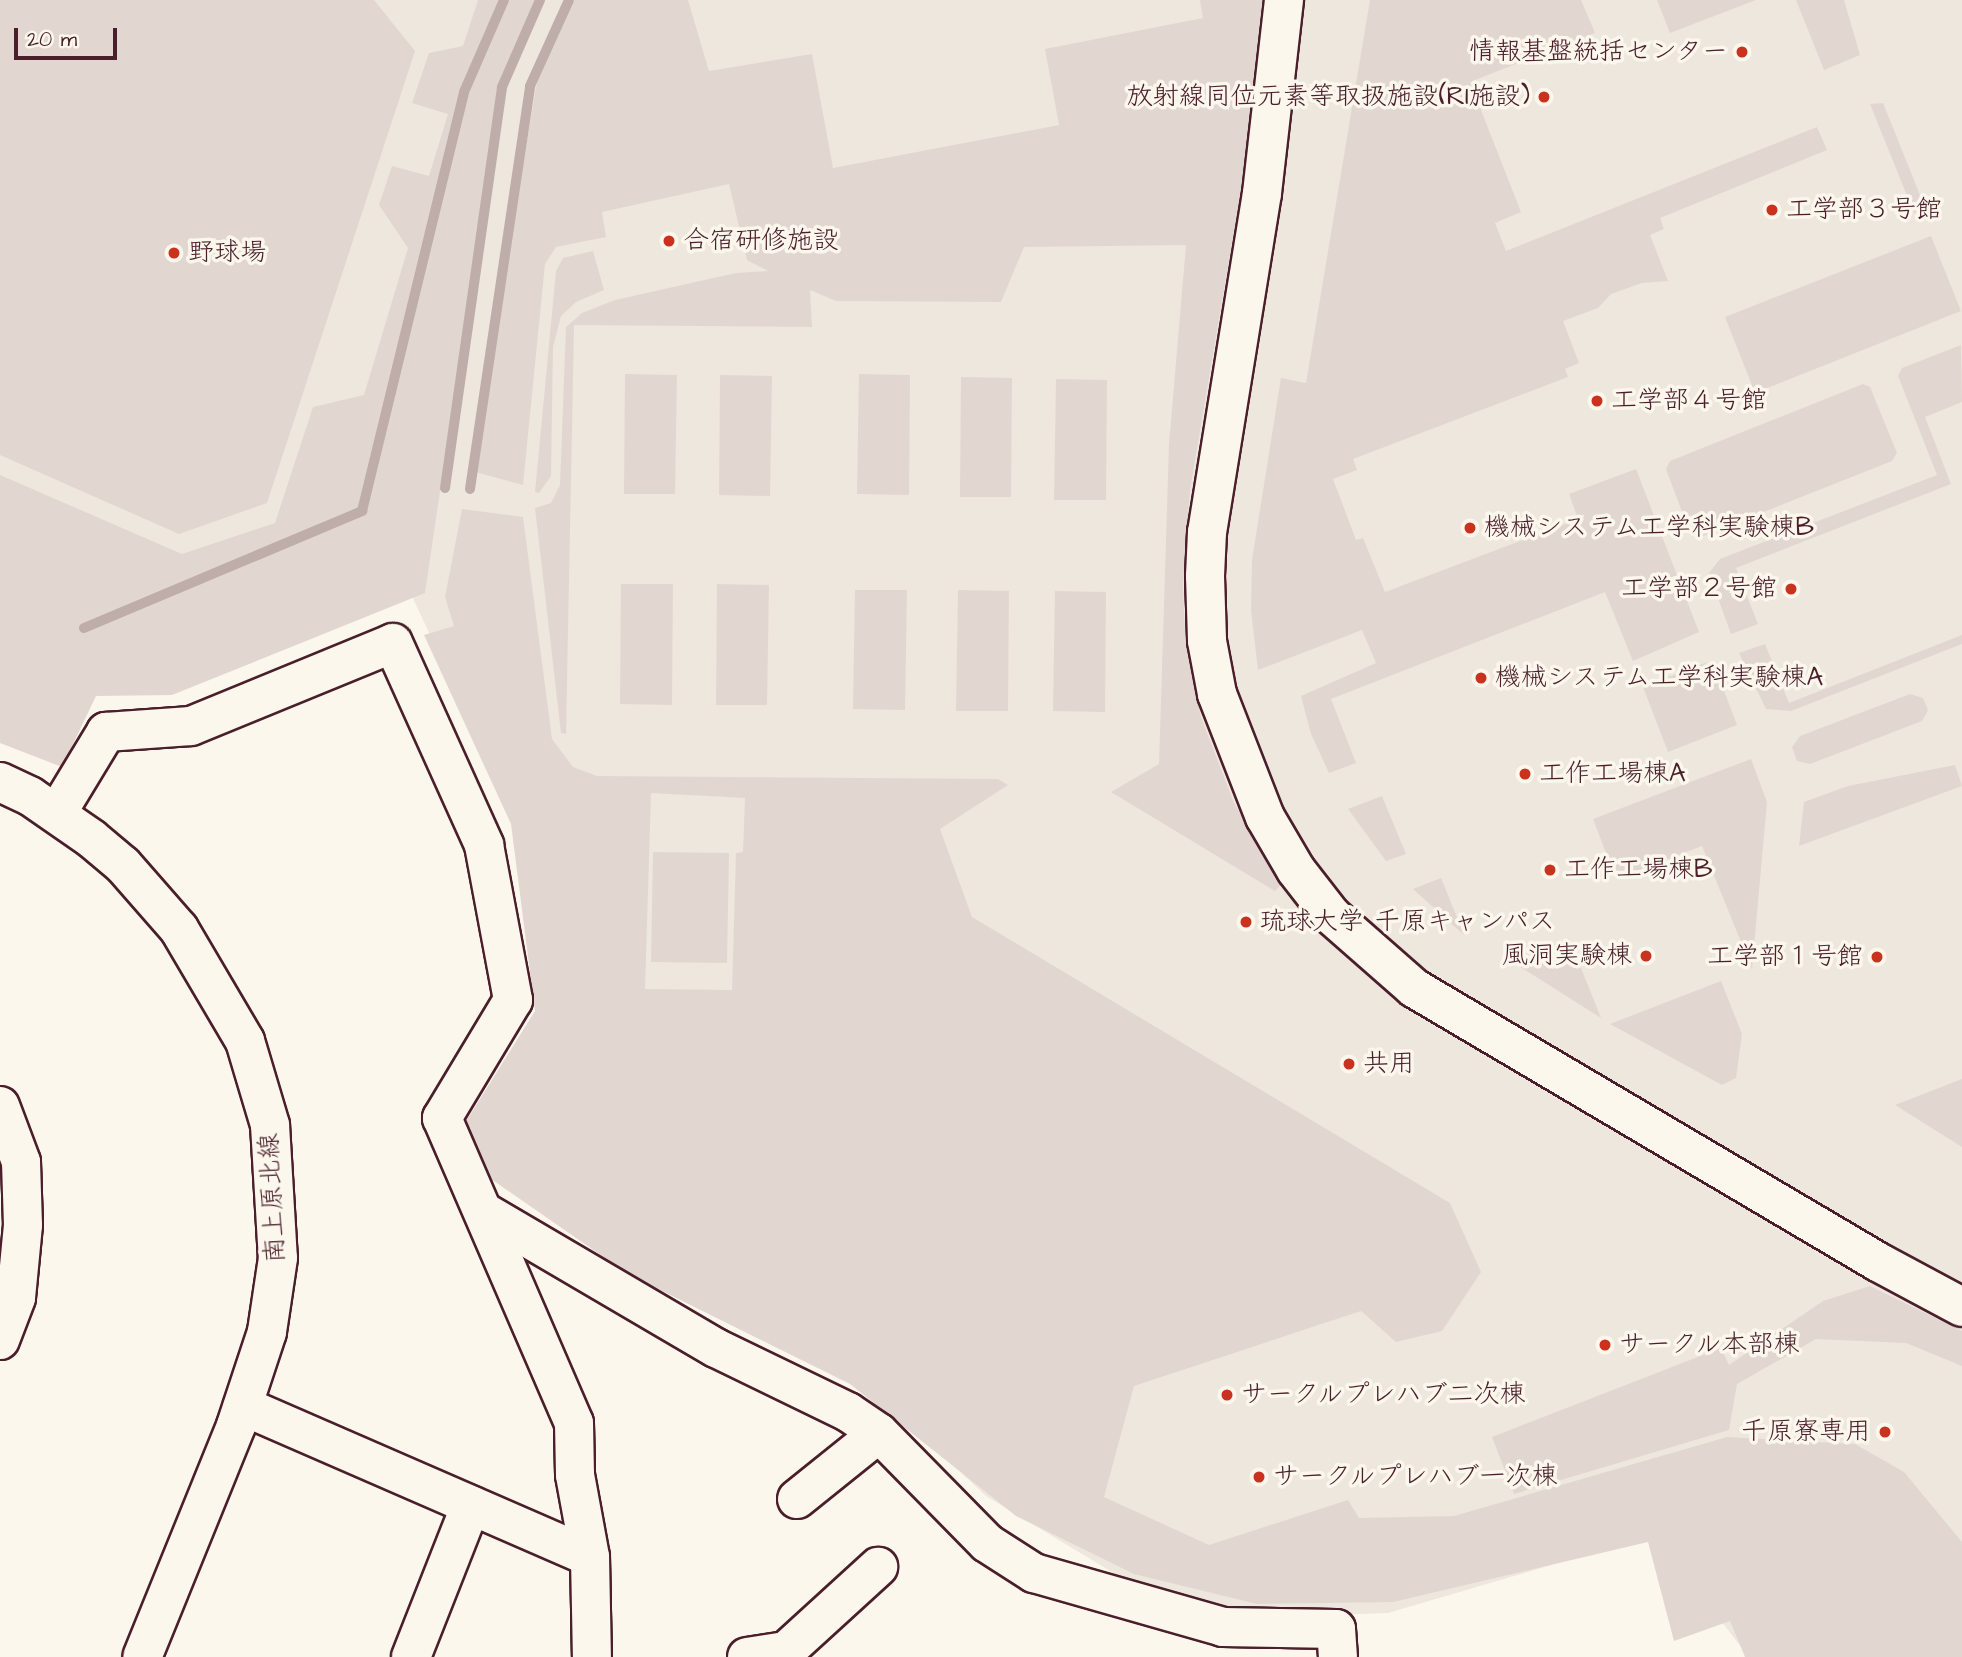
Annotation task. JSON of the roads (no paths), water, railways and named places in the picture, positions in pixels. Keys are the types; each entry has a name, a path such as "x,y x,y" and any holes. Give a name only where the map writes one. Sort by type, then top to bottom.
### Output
{"street":[{"path":"1284,0 1263,180 1211,509 1205,576 1207,641 1217,694 1232,742 1265,817 1296,870 1331,915 1413,988 1878,1262 1962,1307"},
{"path":"57,813 106,732 191,726 393,643 484,845 513,1000 442,1118 574,1423 575,1475 590,1557 592,1657"},
{"name":"南上原北線","path":"0,782 57,813 123,865 179,929 223,998 259,1083 276,1168 278,1258 267,1332 243,1406 142,1657"},
{"path":"0,1106 21,1162 23,1225 16,1298 0,1340"},
{"path":"484,1212 716,1348 848,1412 879,1433 987,1543 1034,1573 1223,1627 1336,1629 1338,1657"},
{"path":"243,1406 590,1557"},
{"path":"797,1499 879,1433"},
{"path":"411,1657 471,1505"},
{"path":"747,1657 786,1651 878,1567"}],"waterway":[{"path":"84,628 362,511 464,92 504,0"},
{"path":"445,488 502,87 540,0"},
{"path":"470,489 530,86 569,0"}],"place":[{"name":"情報基盤統括センター","path":"1742,52"},
{"name":"放射線同位元素等取扱施設(RI施設)","path":"1544,97"},
{"name":"工学部３号館","path":"1772,210"},
{"name":"合宿研修施設","path":"669,241"},
{"name":"野球場","path":"174,253"},
{"name":"工学部４号館","path":"1597,401"},
{"name":"機械システム工学科実験棟B","path":"1470,528"},
{"name":"工学部２号館","path":"1791,589"},
{"name":"機械システム工学科実験棟A","path":"1481,678"},
{"name":"工作工場棟A","path":"1525,774"},
{"name":"工作工場棟B","path":"1550,870"},
{"name":"琉球大学 千原キャンパス","path":"1246,922"},
{"name":"風洞実験棟","path":"1646,956"},
{"name":"工学部１号館","path":"1877,957"},
{"name":"共用","path":"1349,1064"},
{"name":"サークル本部棟","path":"1605,1345"},
{"name":"サークルプレハブ二次棟","path":"1227,1395"},
{"name":"千原寮専用","path":"1885,1432"},
{"name":"サークルプレハブ一次棟","path":"1259,1477"}]}
